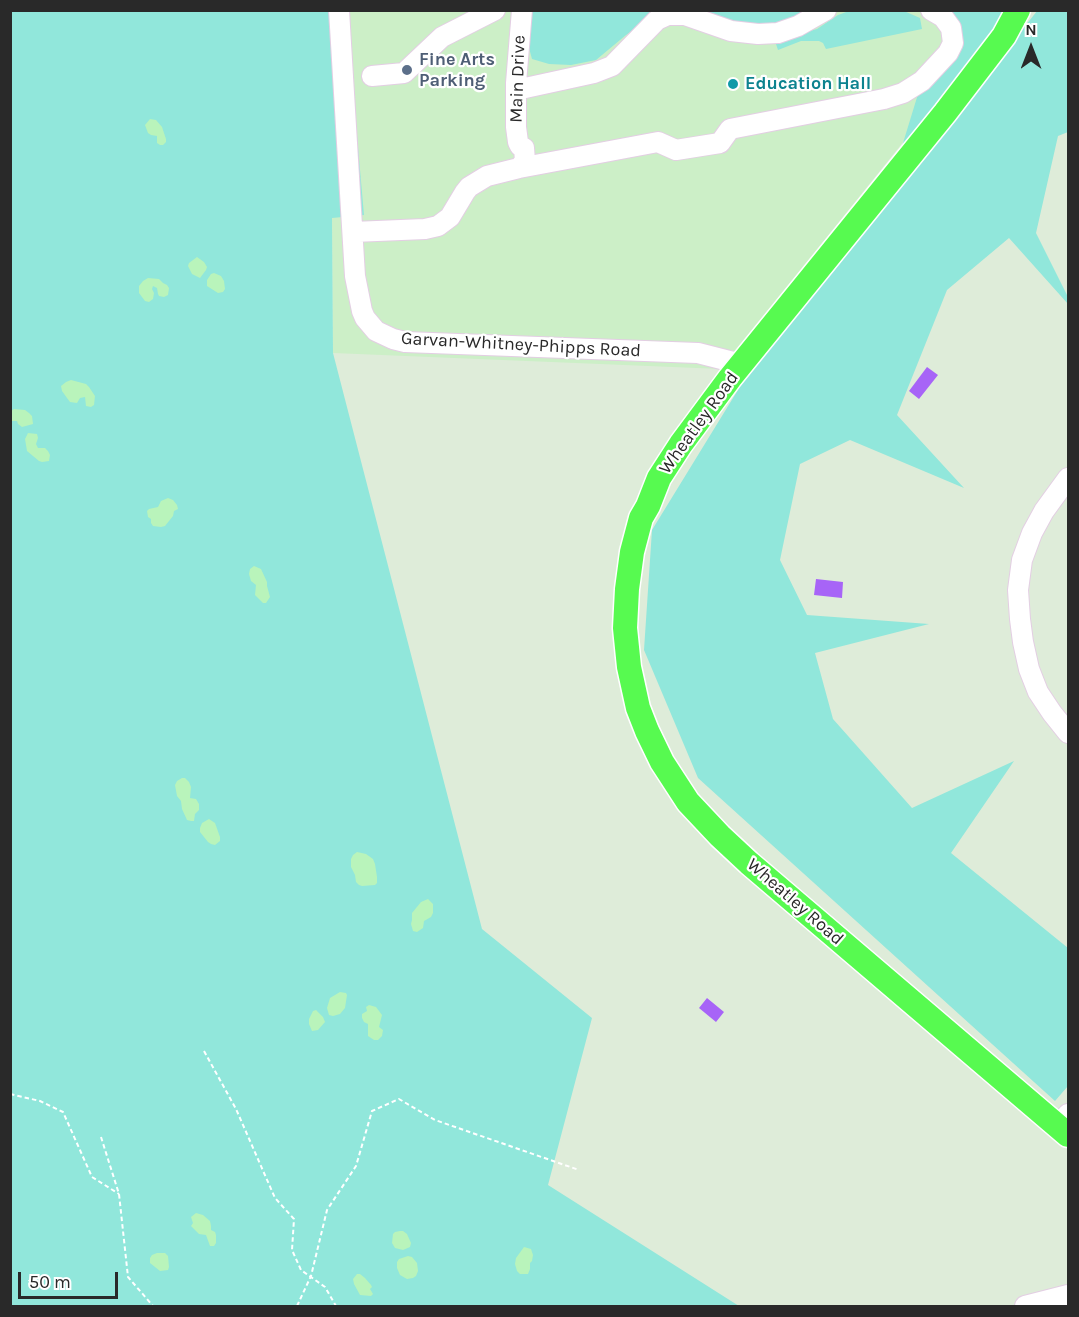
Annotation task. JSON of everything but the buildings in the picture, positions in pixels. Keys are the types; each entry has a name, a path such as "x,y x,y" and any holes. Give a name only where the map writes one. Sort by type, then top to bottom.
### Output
{"main road":[{"name":"Wheatley Road","path":"1018,10 1004,36 945,113 741,364 681,444 659,478 641,518 632,552 625,628 629,667 638,708 662,762 688,802 756,869 1065,1125"}],"street":[{"name":"Garvan-Whitney-Phipps Road","path":"339,10 355,276 362,311 376,330 393,339 405,342 698,353 741,364"},
{"path":"372,76 404,73 442,37 495,10"},
{"name":"Main Drive","path":"519,168 525,161 524,148 518,141 516,127 516,90 522,10"},
{"path":"516,90 594,73 612,66 657,20 668,15 685,15 731,31 758,34 778,33 798,26 826,10"},
{"path":"353,232 425,229 438,226 450,217 469,187 487,176 658,142 676,150 720,143 730,129 884,99 903,93 922,81 948,54 953,43 951,28 943,17 931,10"},
{"path":"1068,478 1032,533 1022,560 1018,590 1023,642 1029,669 1038,692 1068,733"},
{"path":"1025,1306 1068,1295"}],"path":[{"path":"204,1052 236,1109 275,1198 294,1219 292,1250 301,1270 325,1287 336,1306"},
{"path":"10,1094 40,1101 63,1112 92,1177 119,1194"},
{"path":"297,1306 310,1277 327,1210 356,1166 372,1111 399,1099 435,1120 579,1170"},
{"path":"101,1137 119,1194 128,1277 153,1306"}],"shaded area":[{"path":"11,11 349,11 364,215 332,218 333,353 482,929 592,1018 548,1185 739,1306 11,1306"},
{"path":"349,11 1004,11 997,25 721,369 333,353 332,217 363,214"},
{"path":"528,11 826,11 778,33 685,15 646,21 596,60 571,65 549,64 532,59 526,37"},
{"path":"849,11 904,11 920,18 922,29 826,49 819,41 801,41 778,50 775,41 817,29 838,15"},
{"path":"931,11 1018,11 892,179 922,81 953,43"},
{"path":"1037,11 1068,11 1068,132 1058,136 1036,233 1068,297 1068,304 1009,238 947,290 897,415 964,488 850,440 800,464 780,560 807,615 929,624 815,653 833,719 912,808 1014,761 951,853 1068,948 1068,1086 1055,1101 698,778 644,650 652,530 741,385"},
{"path":"927,367 938,375 919,399 909,391"},
{"path":"816,579 843,582 842,598 814,595"},
{"path":"707,998 724,1012 716,1022 699,1008"}],"sand":[{"path":"150,119 156,120 162,127 166,139 163,145 157,143 157,136 148,133 145,125"},
{"path":"197,257 207,267 200,278 192,274 188,266"},
{"path":"214,273 221,276 224,281 223,292 218,293 207,286 207,280"},
{"path":"148,278 159,279 167,285 168,295 159,296 157,288 153,286 153,299 149,302 145,301 139,293 139,286"},
{"path":"71,380 89,387 95,396 94,405 86,406 85,397 80,398 77,403 70,402 61,386"},
{"path":"25,410 29,413 33,424 22,427 17,421 11,421 11,411"},
{"path":"28,433 37,434 36,444 38,448 45,448 48,451 49,461 39,461 27,451 25,439"},
{"path":"168,498 173,500 178,509 174,511 165,526 153,526 147,511 158,507 161,501"},
{"path":"254,566 261,569 267,582 270,597 266,603 255,595 256,585 251,581 249,574 250,569"},
{"path":"182,778 189,782 191,787 190,798 196,799 199,804 194,821 187,820 177,796 175,785"},
{"path":"209,819 215,823 220,837 220,841 215,845 208,842 200,832 202,823"},
{"path":"357,852 373,859 377,877 375,885 362,886 356,882 351,859"},
{"path":"428,899 433,904 433,913 424,921 423,928 417,932 413,931 412,913 421,902"},
{"path":"340,992 347,995 345,1008 340,1014 329,1015 327,1008 330,998"},
{"path":"369,1005 376,1007 382,1015 379,1027 383,1030 378,1040 368,1036 368,1024 362,1018 362,1014 367,1011 366,1007"},
{"path":"316,1010 325,1022 318,1030 312,1031 309,1019"},
{"path":"196,1213 210,1221 211,1230 216,1235 214,1246 210,1246 206,1235 199,1234 191,1226 193,1223 191,1217"},
{"path":"403,1231 411,1243 410,1247 403,1250 395,1248 392,1243 393,1234"},
{"path":"524,1247 531,1249 533,1255 528,1274 520,1274 515,1264 516,1258"},
{"path":"165,1253 168,1256 168,1270 160,1271 150,1263 152,1255"},
{"path":"408,1256 417,1263 418,1271 416,1276 407,1279 400,1275 397,1262"},
{"path":"360,1274 371,1285 370,1289 373,1294 371,1296 360,1295 353,1279"}],"place":[{"name":"Fine Arts Parking","path":"407,70"},
{"name":"Education Hall","path":"733,84"}]}
